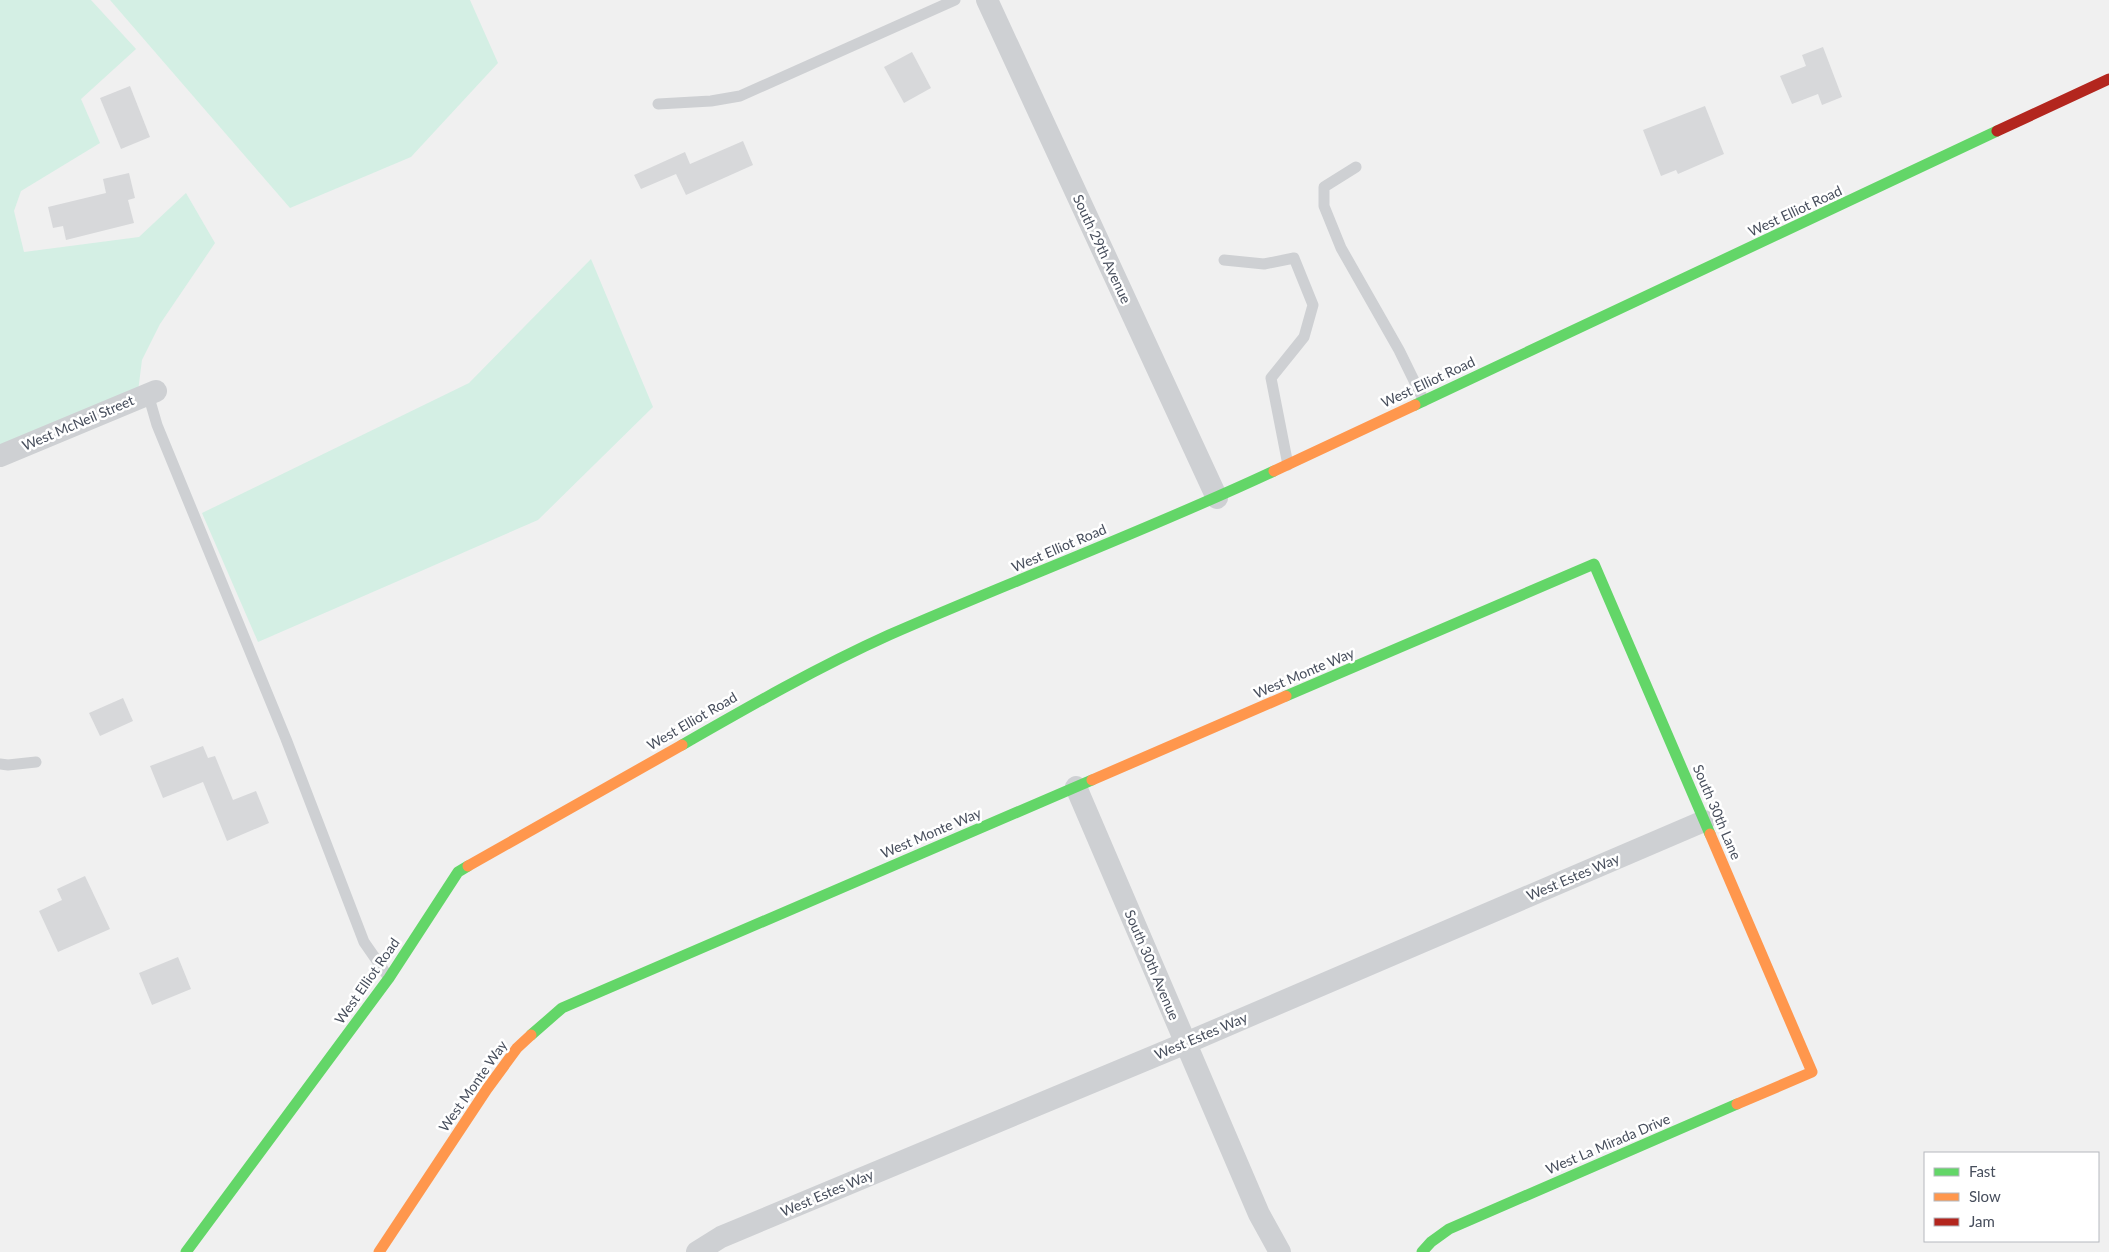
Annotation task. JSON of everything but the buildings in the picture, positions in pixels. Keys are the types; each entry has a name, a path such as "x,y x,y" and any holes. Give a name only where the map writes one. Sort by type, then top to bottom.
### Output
{"street":[{"name":"South 29th Avenue","path":"987,0 1217,498"},
{"name":"West Elliot Road","path":"186,1252 389,978 458,872 774,692 888,636 1217,498 2109,79"},
{"name":"West McNeil Street","path":"0,456 152,392"},
{"name":"West Monte Way","path":"386,1250 487,1090 517,1048 562,1008 1594,564"},
{"name":"South 30th Lane","path":"1594,564 1812,1072"},
{"name":"South 30th Avenue","path":"1076,787 1259,1214 1280,1252"},
{"name":"West Estes Way","path":"697,1252 721,1237 1186,1043 1704,821"},
{"name":"West La Mirada Drive","path":"1422,1252 1431,1242 1449,1229 1812,1072"}],"lane":[{"path":"658,104 711,101 740,96 955,0"},
{"path":"1356,167 1324,188 1324,206 1341,248 1399,350 1424,401"},
{"path":"1224,260 1264,264 1294,258 1313,305 1304,337 1271,378 1288,465"},
{"path":"152,392 157,425 286,739 364,942 389,978"},
{"path":"0,764 36,762"}],"green space":[{"path":"0,0 91,0 136,49 81,99 100,143 21,191 14,211 24,252 139,237 186,193 215,243 160,324 142,360 138,392 0,446"},
{"path":"110,0 470,0 498,63 411,157 290,208"},
{"path":"591,259 653,407 538,520 258,642 202,513 469,383"}],"traffic: fast":[{"path":"1415,405 1997,131"},
{"path":"682,745 759,701 863,647 985,594 1179,514 1274,471"},
{"path":"1286,696 1594,564 1710,834"},
{"path":"531,1035 562,1008 1092,780"},
{"path":"186,1252 389,978 458,872 468,866"},
{"path":"1422,1252 1431,1242 1449,1229 1737,1104"}],"traffic: slow":[{"path":"1274,471 1415,405"},
{"path":"1092,780 1286,696"},
{"path":"468,866 682,745"},
{"path":"1710,834 1812,1072 1737,1104"},
{"path":"379,1252 487,1089 517,1048 531,1035"}],"traffic: jam":[{"path":"1997,131 2109,79"}]}
